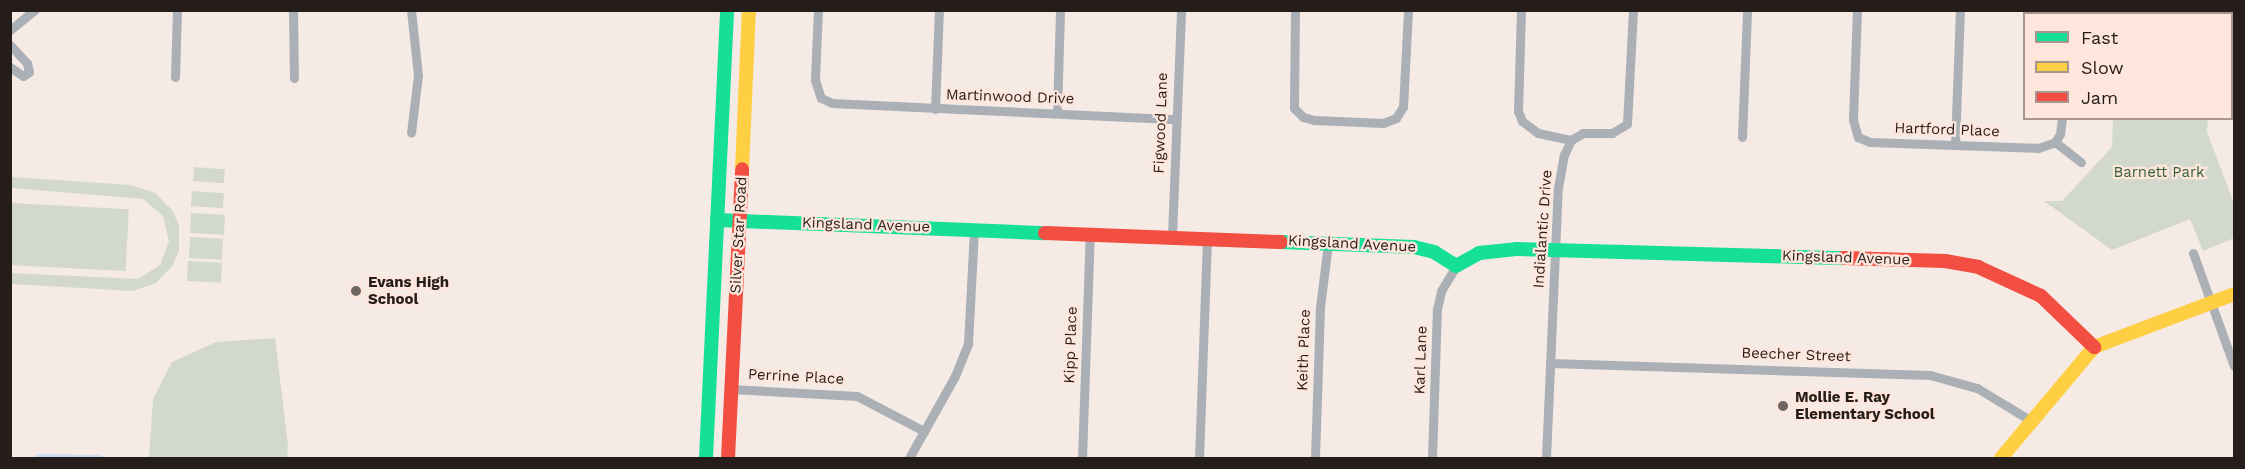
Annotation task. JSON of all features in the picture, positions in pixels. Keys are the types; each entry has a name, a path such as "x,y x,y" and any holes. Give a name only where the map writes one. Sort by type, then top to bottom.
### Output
{"street":[{"path":"10,30 35,10"},
{"path":"175,77 177,10"},
{"path":"293,10 294,78"},
{"path":"411,10 418,75 411,133"},
{"name":"Silver Star Road","path":"706,459 726,10"},
{"name":"Silver Star Road","path":"728,459 749,10"},
{"name":"Martinwood Drive","path":"818,10 815,80 821,98 843,105 1176,120"},
{"path":"935,109 939,10"},
{"path":"1057,113 1060,10"},
{"name":"Figwood Lane","path":"1172,236 1181,10"},
{"path":"1295,10 1294,108 1303,117 1314,120 1383,123 1396,118 1403,107 1408,10"},
{"path":"1521,10 1518,111 1522,121 1538,133 1571,140 1583,134 1611,133 1627,124 1633,10"},
{"path":"1742,137 1747,10"},
{"name":"Hartford Place","path":"1857,10 1853,120 1858,137 1870,142 2038,148 2055,142"},
{"path":"1955,145 1960,10"},
{"path":"10,45 27,63 29,72 23,76 10,67"},
{"path":"2062,120 2061,134 2055,142 2081,162"},
{"name":"Indialantic Drive","path":"1546,459 1558,188 1571,140"},
{"name":"Kingsland Avenue","path":"717,220 1172,236 1422,248 1456,266 1488,251 1555,249 1945,261 1978,267 2041,296 2094,347"},
{"path":"909,459 955,376 968,344 974,229"},
{"name":"Kipp Place","path":"1082,459 1090,234"},
{"path":"1199,459 1207,238"},
{"name":"Keith Place","path":"1315,459 1320,307 1328,244"},
{"path":"2193,253 2209,302 2235,366"},
{"name":"Karl Lane","path":"1432,459 1437,309 1441,291 1456,266"},
{"path":"2001,459 2030,420 2094,347 2235,294"},
{"name":"Beecher Street","path":"1550,363 1930,375 1977,388 2030,420"},
{"name":"Perrine Place","path":"731,389 857,396 924,431"}],"green space":[{"path":"2211,10 2180,12 2117,11"},
{"name":"Barnett Park","path":"2113,120 2208,120 2207,132 2234,203 2234,238 2203,251 2190,219 2112,250 2044,201 2062,201 2112,147"},
{"path":"194,167 225,169 224,183 193,181"},
{"path":"11,177 131,185 155,193 172,210 179,225 179,250 173,265 156,283 133,291 11,284 11,273 138,279 160,265 169,241 163,216 143,199 11,188"},
{"path":"192,191 224,193 223,208 191,206"},
{"path":"11,203 129,209 126,271 10,265"},
{"path":"191,213 225,215 224,235 190,233"},
{"path":"190,237 223,239 222,260 189,258"},
{"path":"188,261 222,263 221,283 187,281"},
{"path":"275,338 288,445 287,458 149,458 153,399 172,362 216,342"}],"water":[{"path":"39,454 99,455 108,458 31,458"}],"traffic: fast":[{"path":"706,458 727,10"},
{"path":"717,220 1045,233"},
{"path":"1281,242 1414,247 1434,252 1456,266 1479,253 1516,249 1843,258"}],"traffic: slow":[{"path":"742,169 749,10"},
{"path":"2001,458 2094,347 2234,294"}],"traffic: jam":[{"path":"728,458 742,169"},
{"path":"1045,233 1281,242"},
{"path":"1843,258 1945,261 1978,267 2041,296 2094,347"}],"place":[{"name":"Evans High School","path":"356,291"},
{"name":"Mollie E. Ray Elementary School","path":"1783,406"}]}
